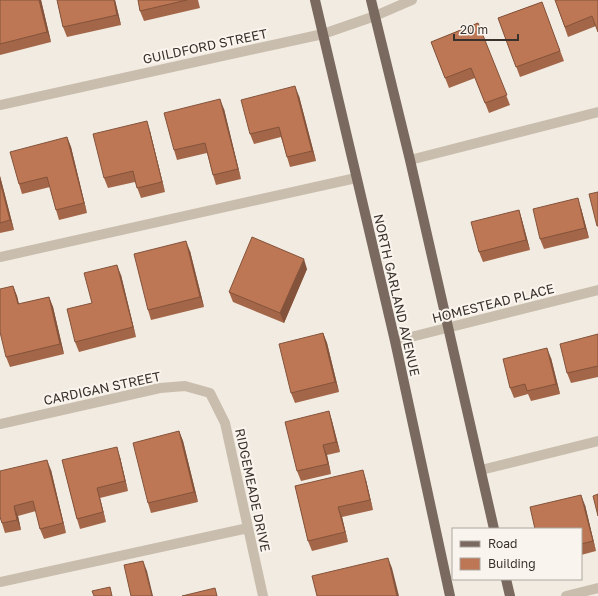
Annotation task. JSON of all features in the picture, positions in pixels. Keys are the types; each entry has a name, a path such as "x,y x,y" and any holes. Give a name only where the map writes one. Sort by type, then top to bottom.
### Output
{"main road":[{"name":"NORTH GARLAND AVENUE","path":"314,0 394,341 450,596"},
{"path":"371,0 449,327 494,528"},
{"path":"506,580 510,596"}],"street":[{"name":"GUILDFORD STREET","path":"0,105 323,34 375,16 412,0"},
{"path":"410,160 598,112"},
{"path":"0,256 356,178"},
{"name":"HOMESTEAD PLACE","path":"394,341 598,290"},
{"name":"CARDIGAN STREET","path":"0,424 160,388 185,386 210,393"},
{"name":"RIDGEMEADE DRIVE","path":"210,393 225,423 263,596"},
{"path":"481,470 598,441"},
{"path":"0,582 248,528"},
{"path":"566,596 598,588"}],"building":[{"path":"0,0 39,0 47,32 0,44"},
{"path":"57,0 114,0 117,15 63,27"},
{"path":"138,0 187,0 140,11"},
{"path":"555,0 598,0 598,32 592,16 565,27"},
{"path":"542,2 560,51 516,67 498,18"},
{"path":"478,23 507,95 485,103 471,68 445,78 431,42"},
{"path":"295,86 312,151 287,157 279,127 250,134 241,100"},
{"path":"220,99 238,169 213,175 205,143 174,150 164,113"},
{"path":"147,121 162,182 137,188 133,171 104,178 93,134"},
{"path":"67,137 84,203 56,210 47,177 19,184 10,152"},
{"path":"0,181 10,220 0,223"},
{"path":"598,192 598,226 597,226 589,194"},
{"path":"578,198 585,228 540,239 533,209"},
{"path":"519,210 526,240 479,252 471,222"},
{"path":"252,237 304,259 280,313 229,292"},
{"path":"186,241 200,297 148,310 134,254"},
{"path":"117,265 133,327 75,342 67,309 92,303 84,273"},
{"path":"13,286 18,304 49,297 60,344 6,357 0,332 0,289"},
{"path":"323,333 335,382 291,393 279,344"},
{"path":"598,334 598,366 567,373 560,344"},
{"path":"547,348 556,384 527,391 525,384 510,388 503,359"},
{"path":"329,411 336,442 323,445 328,464 297,471 285,422"},
{"path":"179,431 194,492 148,503 133,443"},
{"path":"117,447 125,481 97,488 103,512 77,519 62,460"},
{"path":"47,460 63,523 40,529 33,501 14,506 17,520 2,523 0,517 0,471"},
{"path":"363,470 370,500 338,507 345,532 308,541 295,486"},
{"path":"598,494 598,516 593,496"},
{"path":"581,495 593,541 582,544 582,528 535,528 530,507"},
{"path":"388,558 397,596 317,596 312,576"},
{"path":"143,561 152,596 131,596 124,565"},
{"path":"110,587 112,596 94,596 92,591"},
{"path":"215,588 217,596 182,596"}]}
